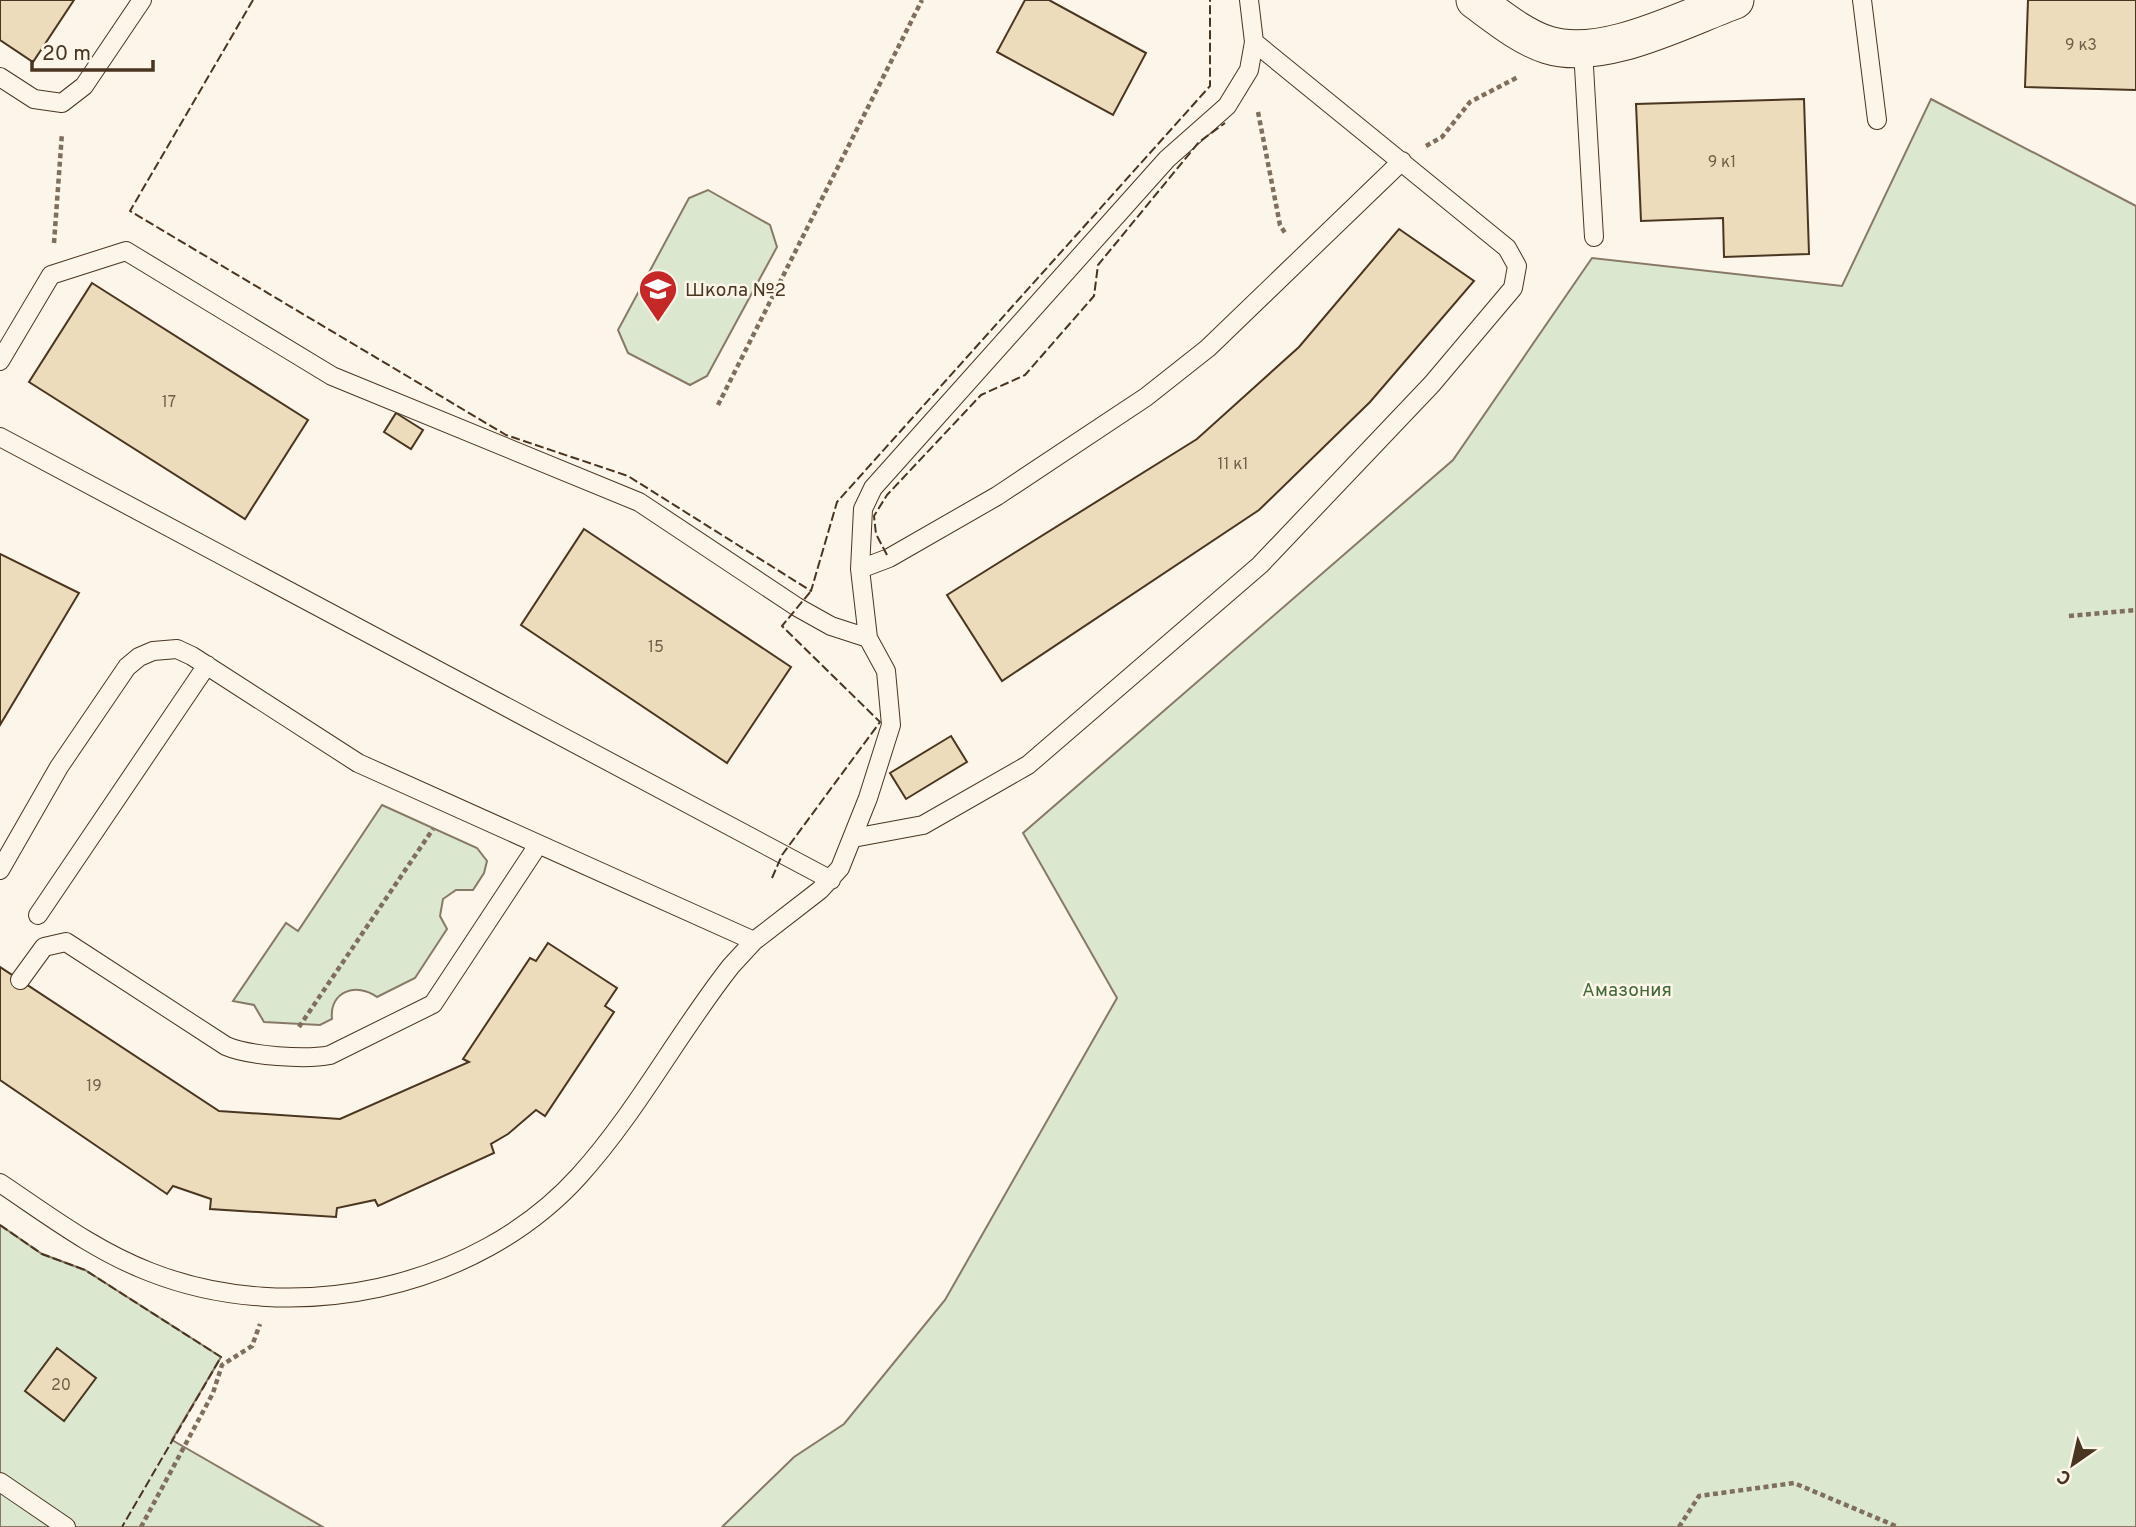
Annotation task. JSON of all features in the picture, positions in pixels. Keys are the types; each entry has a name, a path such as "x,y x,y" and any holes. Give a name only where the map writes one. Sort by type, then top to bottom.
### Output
{"street":[{"path":"1475,0 1507,23 1548,45 1583,50 1612,45 1735,0"}],"lane":[{"path":"0,77 34,99 62,103 84,86 142,0"},
{"path":"1862,0 1877,120"},
{"path":"0,1183 98,1248 150,1272 218,1291 271,1296 338,1295 384,1287 476,1253 525,1224 565,1190 596,1156 720,981 754,942 831,880 853,838 891,725 886,671 868,638 860,569 863,509 873,488 1167,159 1227,106 1249,70 1254,42 1245,2"},
{"path":"853,838 923,825 1028,765 1259,565 1432,384 1513,288 1517,266 1507,248 1254,42"},
{"path":"1583,50 1594,237"},
{"path":"860,569 889,558 997,496 1146,397 1208,348 1402,161"},
{"path":"0,361 51,275 126,251 332,376 639,502 797,607 831,626 868,638"},
{"path":"0,437 831,880"},
{"path":"0,870 59,767 134,660 153,651 177,649 206,665 333,750 754,942"},
{"path":"38,915 206,665"},
{"path":"20,980 44,947 66,942 226,1046 247,1052 330,1055 433,1004 538,845"},
{"path":"0,1482 66,1527"}],"path":[{"path":"718,405 922,0"},
{"path":"1249,70 1280,225"},
{"path":"1441,137 1470,102 1498,85 1522,75"},
{"path":"51,275 62,155"},
{"path":"2069,616 2136,610"},
{"path":"281,1054 449,805"},
{"path":"141,1527 213,1393 222,1366 252,1346 271,1296"},
{"path":"1679,1527 1699,1496 1794,1483 1898,1527"}],"green space":[{"name":"Амазония","path":"1931,99 2136,206 2136,1527 722,1527 794,1457 844,1424 945,1300 1117,998 1023,833 1453,460 1592,258 1842,286"},
{"path":"708,190 770,225 777,247 707,376 690,385 628,353 618,330 689,198"},
{"path":"382,805 477,848 487,861 484,873 473,890 456,890 443,899 440,916 447,929 415,978 377,997 361,990 346,992 335,1002 332,1019 320,1025 264,1022 254,1005 233,1001 286,923 298,931"},
{"path":"0,1225 42,1254 85,1270 221,1357 172,1440 323,1527 0,1527"}],"building":[{"path":"0,0 74,0 33,62 0,40"},
{"path":"1025,0 1049,0 1146,53 1113,115 997,52"},
{"path":"2028,0 2136,0 2136,90 2025,87"},
{"path":"1804,99 1809,254 1724,257 1723,218 1641,221 1636,104"},
{"path":"1399,229 1474,281 1370,402 1259,510 1002,681 947,595 1197,439 1299,347"},
{"path":"92,283 308,420 245,519 29,382"},
{"path":"396,413 423,430 411,449 384,432"},
{"path":"584,529 791,667 727,763 521,625"},
{"path":"0,554 79,593 0,725"},
{"path":"951,736 967,762 906,799 890,773"},
{"path":"548,943 617,988 605,1006 614,1012 545,1116 536,1110 508,1134 491,1144 494,1153 378,1206 375,1200 337,1208 336,1217 210,1209 211,1199 173,1186 167,1194 0,1080 0,967 219,1111 340,1119 469,1062 463,1059 530,958 536,961"},
{"path":"57,1348 96,1378 64,1421 25,1391"}],"fence":[{"path":"253,0 130,211 506,435 628,476 811,591 837,502 1210,86 1210,0"},
{"path":"887,555 876,534 874,516 887,495 981,395 1025,375 1094,296 1098,265 1199,142 1225,123"},
{"path":"772,878 782,855 880,722 782,626 811,591"},
{"path":"0,1225 42,1254 85,1270 221,1357 122,1527"}],"place":[{"name":"Школа №2","path":"658,323"}]}
